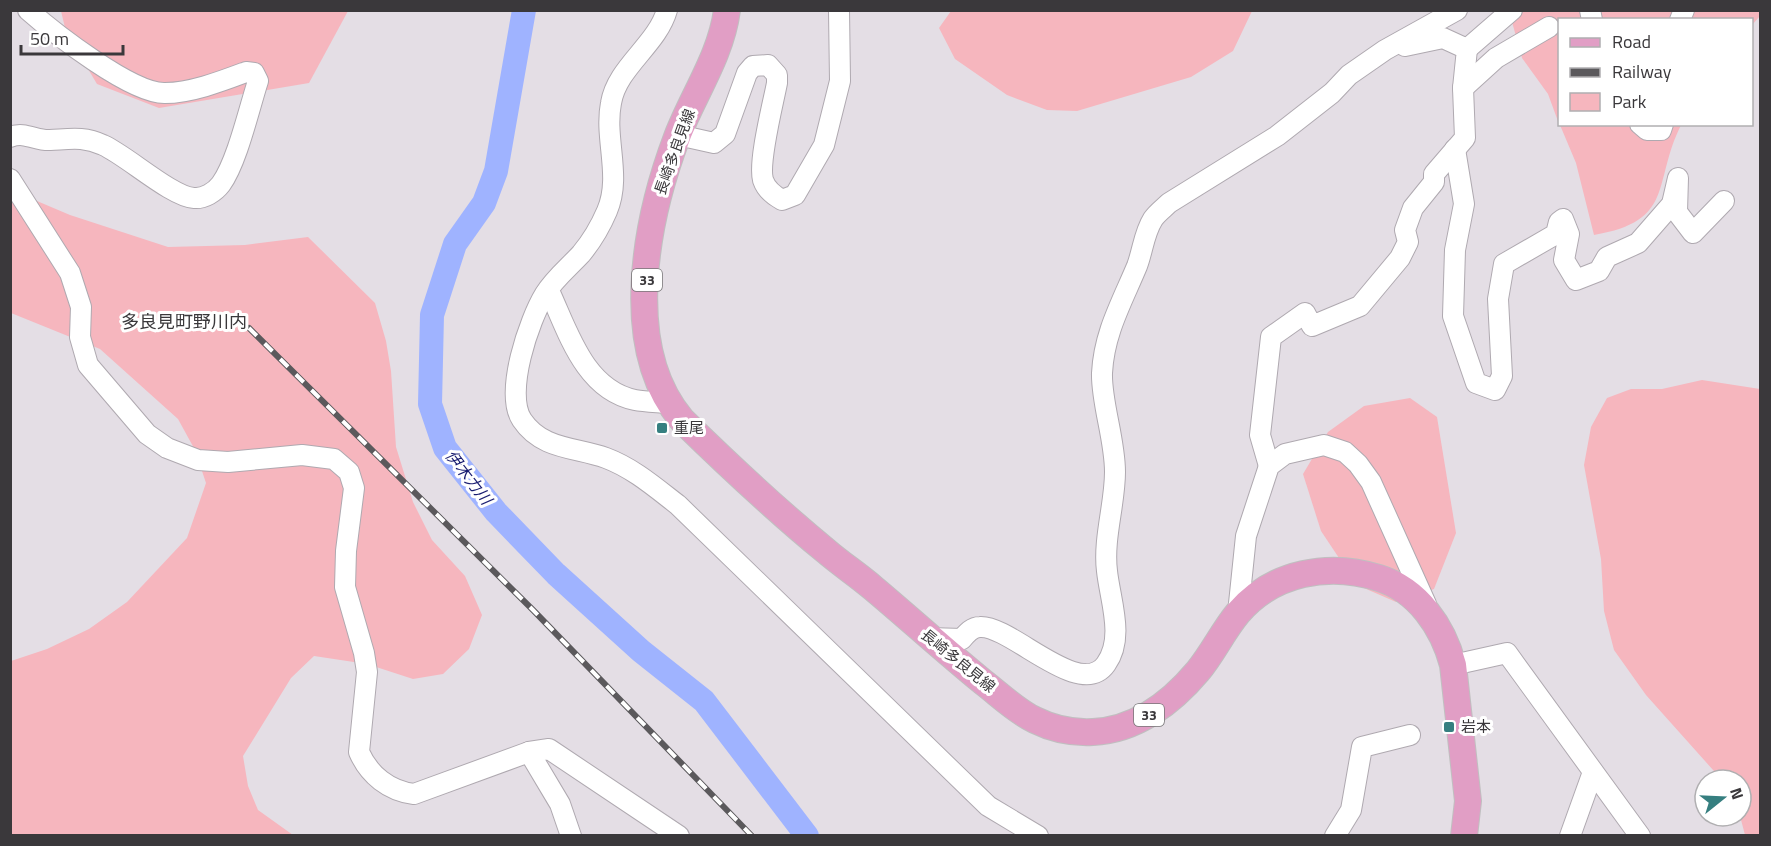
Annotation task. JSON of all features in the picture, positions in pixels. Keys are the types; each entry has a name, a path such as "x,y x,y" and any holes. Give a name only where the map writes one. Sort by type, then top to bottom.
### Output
{"main road":[{"name":"長崎多良見線","path":"727,10 714,54 678,135 660,185 653,219 645,311 649,354 668,403 714,452 928,638 1035,720 1059,729 1096,732 1133,723 1153,713 1198,670 1238,613 1261,592 1300,573 1329,569 1356,570 1385,580 1404,590 1433,617 1448,647 1467,790 1464,836"}],"street":[{"path":"10,137 27,135 40,140 68,136 85,138 104,145 192,198 204,196 214,192 230,167 258,81 254,73 246,72 183,90 165,93 151,91 102,65 28,10"},
{"path":"667,10 663,22 628,68 611,102 610,145 614,179 607,210 583,251 546,292 532,320 519,368 515,394 520,418 533,434 549,443 607,458 637,473 678,505 988,806 1038,836"},
{"path":"678,135 714,143 725,134 747,72 753,66 768,65 777,75 777,82 763,166 763,180 772,195 782,200 795,195 824,145 840,81 839,10"},
{"path":"1238,613 1246,536 1269,466 1260,435 1271,337 1305,313 1312,326 1360,306 1400,258 1408,242 1405,230 1413,207 1434,182 1434,174 1465,138 1463,88 1467,48 1512,10"},
{"path":"928,638 962,639 971,629 980,626 994,629 1066,669 1083,675 1097,672 1106,664 1114,641 1114,603 1107,570 1115,474 1114,448 1102,374 1110,327 1154,217 1169,203 1277,136 1332,93 1349,75 1385,50 1449,12"},
{"path":"1463,88 1496,58 1549,27"},
{"path":"1385,50 1443,38 1467,48"},
{"path":"1642,126 1647,130 1660,130 1662,126"},
{"path":"1455,149 1464,204 1455,250 1453,316 1476,383 1496,390 1502,376 1498,299 1504,264 1556,234 1559,222 1563,219 1569,234 1564,260 1576,280 1599,271 1607,257 1638,243 1672,204 1678,178 1677,212 1693,233 1724,201"},
{"path":"10,179 70,273 81,307 80,337 88,365 147,434 167,448 198,460 228,462 302,456 334,459 349,472 354,488 346,551 345,587 364,653 367,672 359,752 364,763 384,783 399,792 414,794 529,752 549,749 570,760 679,836"},
{"path":"546,292 551,295 579,359 606,386 633,400 668,403"},
{"path":"1269,466 1285,454 1324,445 1345,452 1358,464 1371,482 1387,514 1409,571 1433,617"},
{"path":"1452,665 1507,653 1640,836"},
{"path":"1335,836 1351,810 1362,747 1410,735"},
{"path":"529,752 561,804 571,836"},
{"path":"1570,836 1593,772"}],"green space":[{"path":"1760,10 1760,16 1753,24 1753,18 1558,18 1558,121 1548,94 1522,58 1509,11"},
{"path":"61,11 348,11 309,83 159,108 97,84 66,32"},
{"path":"951,11 1252,11 1233,51 1191,77 1077,111 1047,110 1007,95 955,59 939,28"},
{"path":"1560,126 1681,126 1657,196 1650,209 1638,220 1620,229 1594,235 1576,163"},
{"path":"11,190 70,215 168,247 245,245 308,237 375,303 386,341 391,371 396,447 413,502 432,540 465,576 482,615 469,649 443,674 413,679 367,664 314,656 291,678 243,756 248,786 258,810 293,835 11,835 11,661 47,649 89,629 127,602 187,538 206,483 195,450 178,419 100,349 11,313"},
{"path":"1702,380 1760,389 1760,835 1745,835 1743,828 1753,828 1753,768 1711,768 1646,695 1614,650 1604,611 1601,559 1584,465 1591,427 1607,398 1631,389 1662,389"},
{"path":"1410,398 1437,417 1456,533 1434,589 1396,602 1357,585 1321,531 1303,474 1328,432 1364,406"}],"waterway":[{"name":"伊木力川","path":"524,10 496,171 484,203 455,244 432,315 430,404 445,448 496,512 556,574 641,651 704,701 807,836"}],"railway":[{"path":"249,328 533,610 752,836"}],"place":[{"name":"重尾","path":"662,428"},
{"name":"岩本","path":"1449,727"}],"district":[{"name":"多良見町野川内","path":"184,322"}]}
